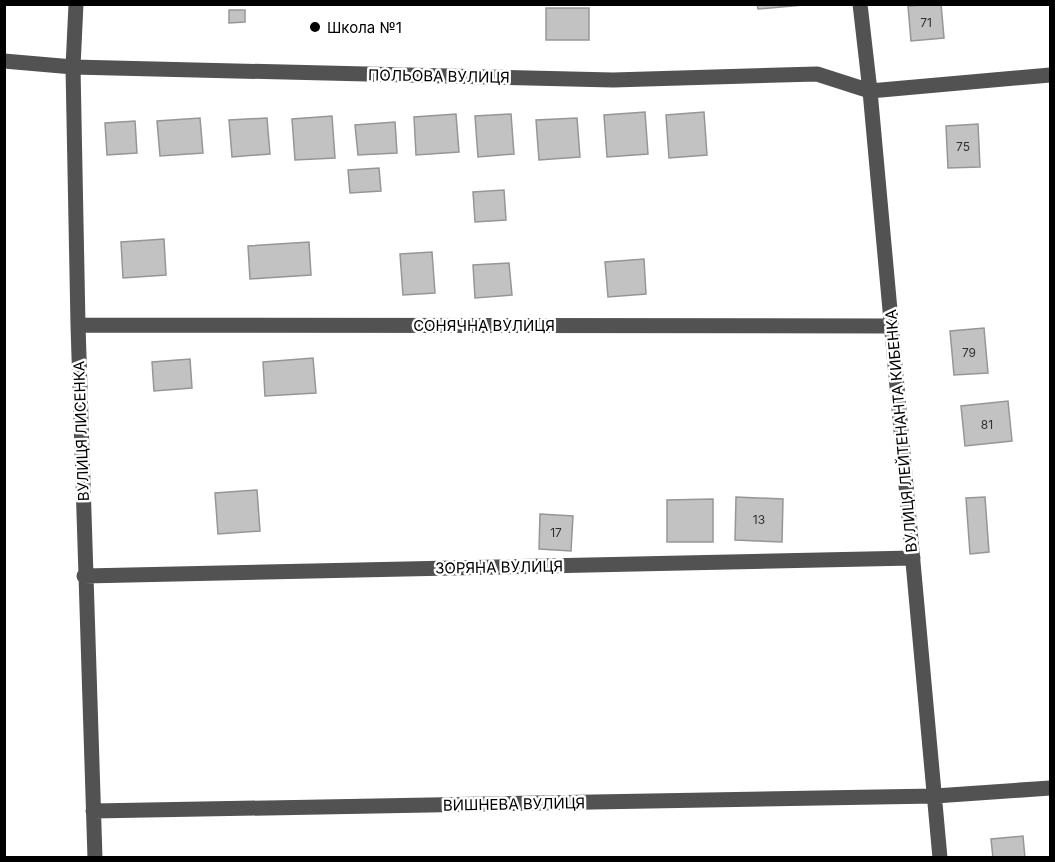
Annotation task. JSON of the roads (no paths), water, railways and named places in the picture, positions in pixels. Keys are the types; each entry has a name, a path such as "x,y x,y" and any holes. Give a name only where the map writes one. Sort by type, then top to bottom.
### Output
{"street":[{"name":"ВУЛИЦЯ ЛИСЕНКА","path":"76,4 73,67 78,325 84,576 95,858"},
{"name":"ВУЛИЦЯ ЛЕЙТЕНАНТА КИБЕНКА","path":"860,4 870,91 940,858"},
{"name":"ПОЛЬОВА ВУЛИЦЯ","path":"4,61 73,67 613,80 817,74 870,91"},
{"path":"870,91 1050,75"},
{"name":"СОНЯЧНА ВУЛИЦЯ","path":"78,325 890,326"},
{"name":"ЗОРЯНА ВУЛИЦЯ","path":"84,576 913,558"},
{"name":"ВИШНЕВА ВУЛИЦЯ","path":"93,811 935,796 1050,788"}],"place":[{"name":"Школа №1","path":"315,27"}]}
